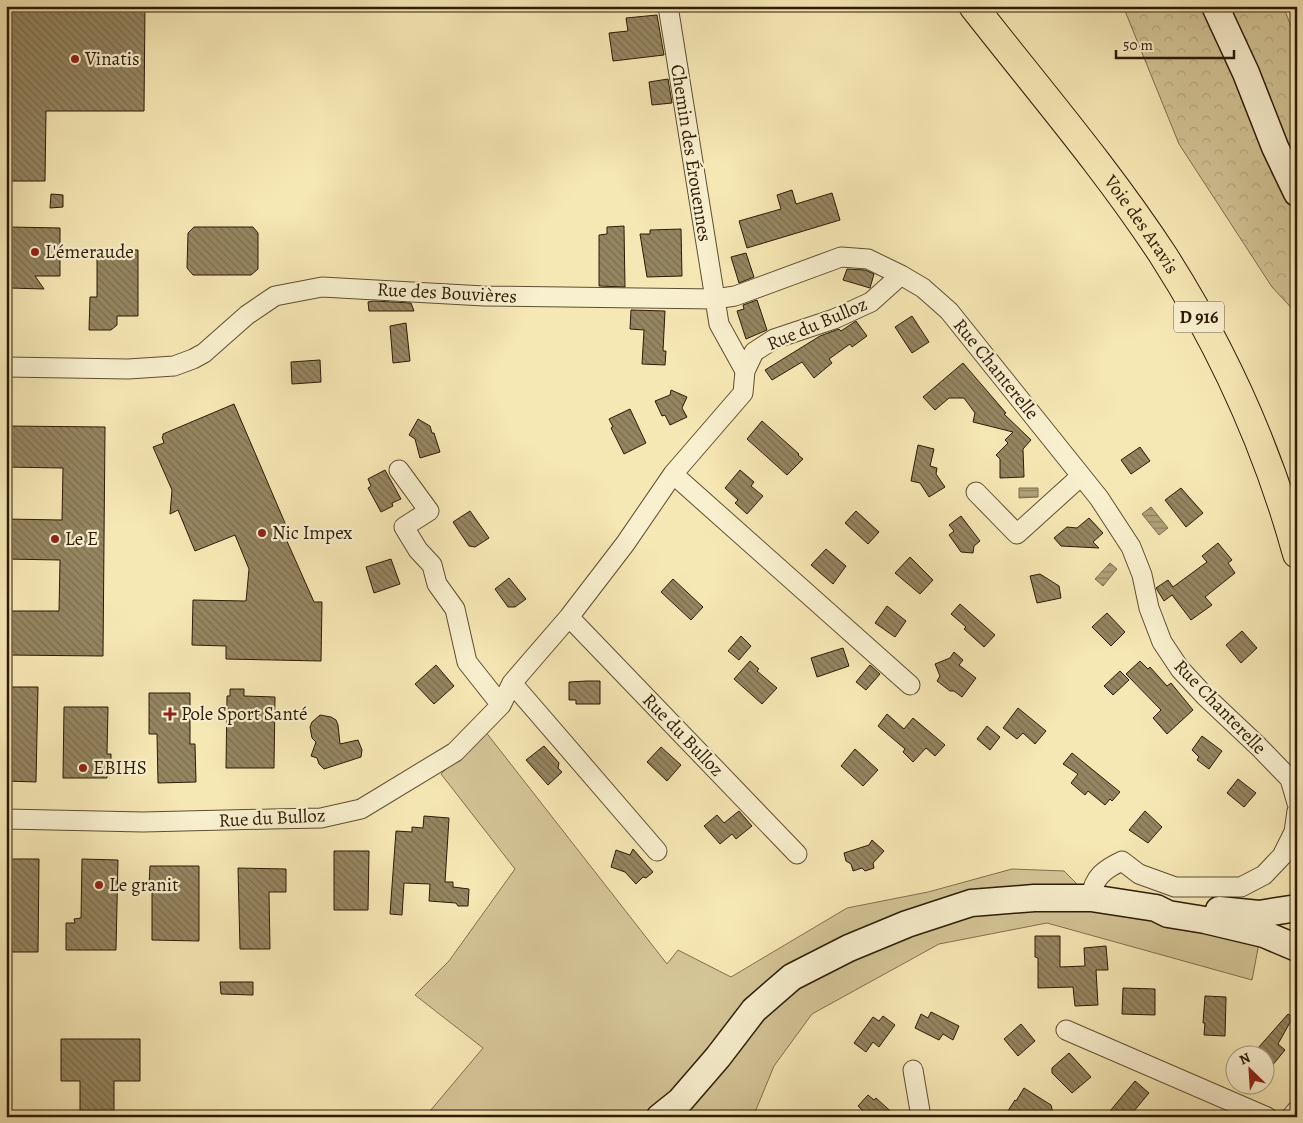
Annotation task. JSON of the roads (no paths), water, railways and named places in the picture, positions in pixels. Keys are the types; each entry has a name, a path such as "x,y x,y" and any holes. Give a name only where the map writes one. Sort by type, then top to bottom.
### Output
{"highway":[{"name":"Voie des Aravis","path":"973,6 1110,181 1163,255 1214,345 1257,438 1274,482 1297,554"}],"main road":[{"path":"1215,6 1246,73 1275,147 1297,193"},
{"path":"660,1117 680,1102 754,1010 792,977 849,948 907,924 971,903 1034,898 1091,898 1156,908 1168,914 1205,920 1264,934 1297,948"},
{"path":"1156,908 1169,905 1259,914 1297,908"}],"street":[{"name":"Chemin des Érouennes","path":"668,6 719,324 745,371"},
{"name":"Rue des Bouvières","path":"6,367 128,369 174,366 204,353 247,315 275,296 322,287 484,296 715,299 735,296 841,257 868,259 901,275"},
{"name":"Rue du Bulloz","path":"6,819 143,822 252,820 322,818 361,810 455,752 501,705 512,683 569,617 625,544 673,474 743,393 745,371 754,352 774,339 834,319 871,302 901,275"},
{"name":"Rue Chanterelle","path":"901,275 923,288 949,310 1099,498 1131,547 1142,575 1149,608 1162,642 1180,669 1205,696 1290,779 1297,803"},
{"path":"400,470 428,511 404,527 418,550 432,565 438,584 455,609 467,662 501,705"},
{"path":"673,474 910,686"},
{"path":"976,492 1017,534 1081,476"},
{"name":"Rue du Bulloz","path":"569,617 797,854"},
{"path":"512,683 657,851"},
{"path":"1091,898 1092,888 1105,870 1122,862 1139,874 1175,887 1241,887 1264,875 1282,856 1294,832 1297,811"},
{"path":"1066,1030 1267,1117"},
{"path":"913,1070 921,1117"},
{"path":"1291,1117 1297,1110"}],"place":[{"name":"Vinatis","path":"75,59"},
{"name":"L'émeraude","path":"35,252"},
{"name":"Nic Impex","path":"262,533"},
{"name":"Le E","path":"55,539"},
{"name":"Pole Sport Santé","path":"170,714"},
{"name":"EBIHS","path":"83,768"},
{"name":"Le granit","path":"99,885"}]}
